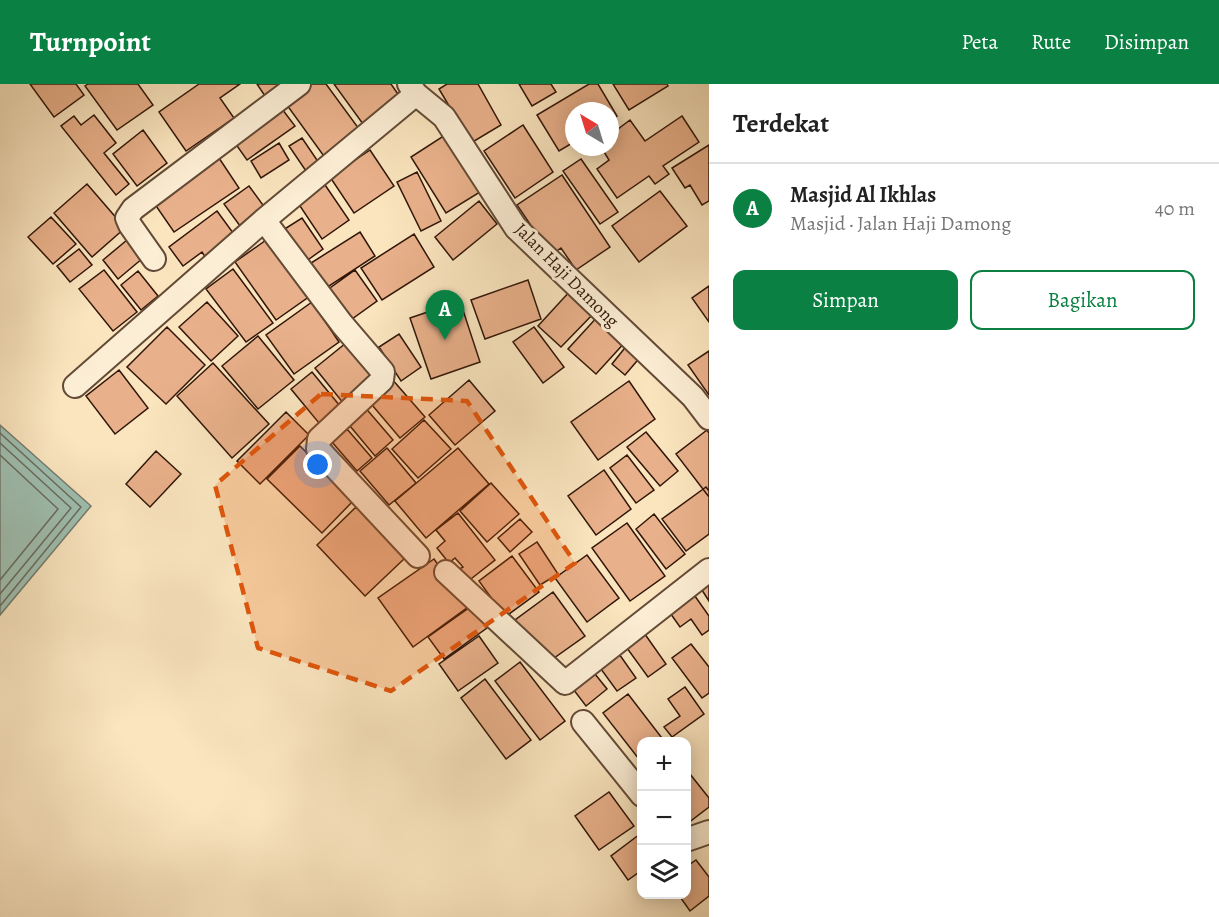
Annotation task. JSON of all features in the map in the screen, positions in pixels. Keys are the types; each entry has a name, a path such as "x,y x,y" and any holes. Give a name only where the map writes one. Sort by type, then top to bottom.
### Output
{"street":[{"path":"154,259 129,225 127,218 133,209 299,84"},
{"path":"75,386 412,89"},
{"name":"Jalan Haji Damong","path":"412,89 444,117 516,228 693,398 709,418"},
{"path":"264,220 342,324 384,372 382,380 319,439 318,449 418,556"},
{"path":"446,572 565,683 709,570"},
{"path":"584,722 639,791"},
{"path":"691,839 709,832"}],"highlighted area":[{"path":"321,394 467,401 575,563 391,691 258,648 215,485"}],"water":[{"path":"0,425 91,506 0,615"}],"building":[{"path":"30,84 76,84 84,95 54,117"},
{"path":"88,84 138,84 153,105 117,130 85,86"},
{"path":"199,84 240,84 220,98 234,118 186,151 159,112"},
{"path":"257,84 291,84 267,99"},
{"path":"308,84 326,84 362,133 326,159 284,101"},
{"path":"334,84 391,84 400,97 363,124"},
{"path":"447,84 478,84 501,125 471,143 439,89"},
{"path":"519,84 551,84 556,92 532,106"},
{"path":"589,84 598,84 609,102 565,102 565,147 559,151 537,115"},
{"path":"613,84 667,84 668,86 629,110"},
{"path":"282,109 295,126 247,160 235,143"},
{"path":"94,115 116,143 104,153 129,184 116,195 61,126 74,116 81,125"},
{"path":"682,116 699,142 663,166 669,174 655,184 649,176 617,198 597,169 609,160 607,156 619,156 619,128 630,120 645,141"},
{"path":"523,125 553,172 515,198 484,151"},
{"path":"143,130 167,163 137,186 113,154"},
{"path":"445,135 480,192 446,213 411,157"},
{"path":"302,138 319,163 306,171 289,146"},
{"path":"279,143 289,160 261,178 251,161"},
{"path":"709,145 709,201 702,205 690,185 685,188 672,168"},
{"path":"370,150 394,186 354,213 330,177"},
{"path":"219,158 239,188 174,232 154,203"},
{"path":"581,159 618,212 600,224 563,171"},
{"path":"417,172 441,221 421,231 397,182"},
{"path":"562,175 610,247 576,270 561,248 551,255 517,205"},
{"path":"321,179 349,220 322,239 294,197"},
{"path":"87,184 125,228 92,257 54,213"},
{"path":"249,186 268,212 243,230 224,204"},
{"path":"660,191 687,226 639,262 612,226"},
{"path":"479,201 497,224 453,260 435,237"},
{"path":"217,211 239,241 209,263 202,252 183,266 169,247"},
{"path":"51,217 76,244 53,264 28,237"},
{"path":"302,218 323,249 305,262 283,230"},
{"path":"360,232 375,256 326,288 311,263"},
{"path":"414,234 434,267 382,300 361,268"},
{"path":"269,238 310,296 276,320 235,262"},
{"path":"127,240 143,258 118,279 103,260"},
{"path":"79,249 92,265 70,282 57,266"},
{"path":"233,269 273,323 246,342 206,289"},
{"path":"104,270 137,312 113,331 79,289"},
{"path":"355,270 377,301 345,324 323,293"},
{"path":"138,271 158,296 141,310 121,285"},
{"path":"528,280 541,319 485,339 471,300"},
{"path":"709,286 709,322 692,298"},
{"path":"571,290 595,312 561,347 538,326"},
{"path":"460,301 480,362 431,379 410,318"},
{"path":"207,302 238,336 211,361 179,327"},
{"path":"312,302 339,342 294,374 266,335"},
{"path":"599,315 627,340 596,374 568,349"},
{"path":"167,327 205,365 166,404 127,367"},
{"path":"534,327 564,367 543,383 513,342"},
{"path":"399,334 421,367 401,381 379,347"},
{"path":"258,336 294,380 258,409 222,366"},
{"path":"346,343 376,379 344,404 315,368"},
{"path":"628,344 642,355 625,375 612,364"},
{"path":"709,351 709,395 688,365"},
{"path":"213,363 269,424 232,458 177,396"},
{"path":"119,370 148,408 115,434 86,396"},
{"path":"312,372 340,406 319,423 291,389"},
{"path":"391,378 425,417 400,438 367,399"},
{"path":"469,380 495,411 455,445 429,415"},
{"path":"629,381 655,419 598,460 571,422"},
{"path":"363,405 393,440 375,456 345,420"},
{"path":"286,412 309,435 260,484 237,461"},
{"path":"424,420 451,449 418,478 392,449"},
{"path":"347,429 372,458 357,471 332,442"},
{"path":"707,430 709,433 709,497 676,454"},
{"path":"646,432 678,471 660,486 627,447"},
{"path":"300,446 354,500 322,533 267,479"},
{"path":"387,448 416,483 389,505 360,471"},
{"path":"458,448 489,484 426,538 395,501"},
{"path":"156,451 181,474 150,507 126,484"},
{"path":"627,455 654,490 636,503 610,468"},
{"path":"604,470 631,509 596,535 568,496"},
{"path":"491,483 519,514 487,542 460,511"},
{"path":"706,487 709,491 709,534 686,551 662,519"},
{"path":"356,507 405,558 365,596 317,545"},
{"path":"458,513 495,560 467,582 458,570 463,567 455,558 449,563 437,548 445,541 436,530"},
{"path":"654,514 685,554 666,569 636,529"},
{"path":"520,519 532,532 510,552 498,538"},
{"path":"627,523 665,576 630,601 592,548"},
{"path":"537,542 558,574 540,585 519,554"},
{"path":"587,555 619,598 587,622 555,578"},
{"path":"512,556 539,592 505,617 479,581"},
{"path":"434,559 468,607 413,647 378,598"},
{"path":"709,581 709,601 700,587"},
{"path":"690,589 709,616 709,630 702,635 691,619 680,627 668,610"},
{"path":"553,592 585,636 547,663 515,620"},
{"path":"476,603 491,625 444,659 428,637"},
{"path":"642,630 666,664 648,677 624,644"},
{"path":"479,636 498,663 458,691 439,664"},
{"path":"691,644 709,667 709,693 702,698 672,658"},
{"path":"617,651 636,678 617,691 598,665"},
{"path":"520,662 565,721 540,740 495,681"},
{"path":"591,669 607,689 586,706 570,685"},
{"path":"485,679 531,740 506,759 461,698"},
{"path":"685,687 704,714 672,737 664,727 680,716 668,699"},
{"path":"628,694 661,737 637,737 637,757 603,713"},
{"path":"691,775 709,798 709,807 691,821"},
{"path":"609,792 634,826 599,850 575,816"},
{"path":"637,836 637,874 628,880 611,856"},
{"path":"696,860 709,877 709,896 690,911 682,899 691,899 691,864"}],"place":[{"name":"Masjid Al Ikhlas","path":"445,340"}]}
